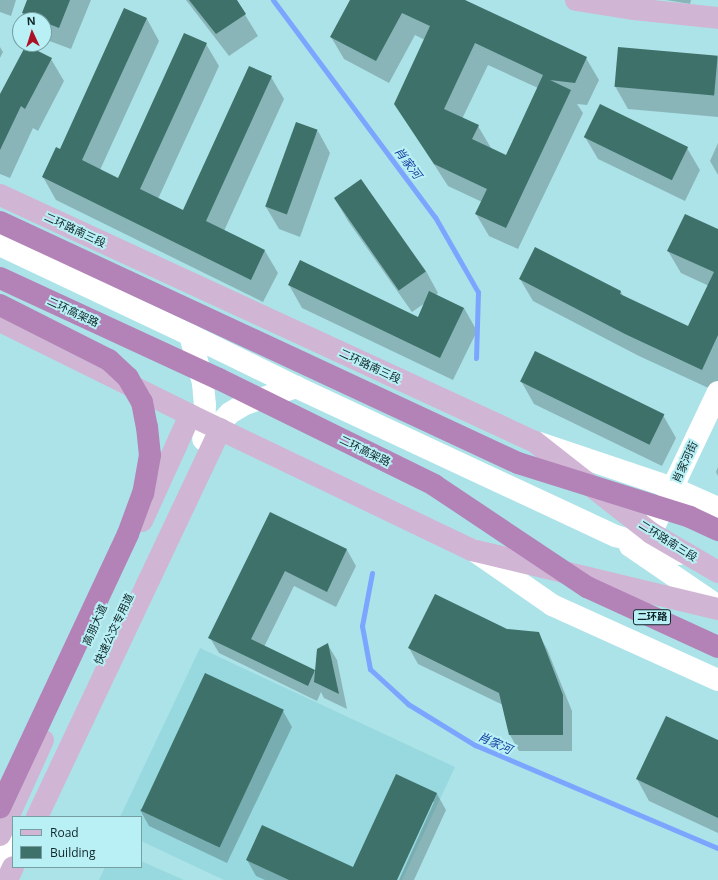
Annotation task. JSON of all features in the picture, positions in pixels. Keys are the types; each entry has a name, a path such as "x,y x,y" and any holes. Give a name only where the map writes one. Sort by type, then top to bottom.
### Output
{"highway":[{"path":"0,222 518,463 690,517 718,530"},
{"name":"二环高架路","path":"0,278 220,379 434,485 587,587 718,647"},
{"path":"0,305 109,360 128,378 142,402 147,427 150,455 143,493 128,534 0,807"}],"main road":[{"path":"576,0 634,9 718,18"},
{"name":"二环路南三段","path":"0,195 535,442 651,533 718,572"},
{"path":"0,321 190,415 212,435 472,550 718,607"},
{"name":"高朋大道","path":"0,836 190,415"},
{"path":"37,816 212,435"},
{"path":"7,880 13,868"}],"street":[{"path":"0,246 190,335 296,387 616,536 718,565"},
{"path":"190,335 203,383 205,405 212,435"},
{"path":"212,435 230,413 245,404 296,387"},
{"name":"肖家河街","path":"651,533 718,392"},
{"name":"快速公交专用道","path":"26,816 212,435"},
{"path":"535,442 673,488 718,508"},
{"path":"616,536 718,607"},
{"path":"472,550 552,605 718,680"},
{"path":"0,872 12,846"}],"shaded area":[{"path":"200,648 455,767 402,880 224,880 142,841 142,816 120,816"},
{"path":"142,861 184,880 99,880 105,868 142,868"}],"building":[{"path":"27,0 70,0 59,28 52,25 52,12 22,12"},
{"path":"189,0 237,0 246,14 216,34"},
{"path":"350,0 465,0 587,57 575,83 550,80 571,90 506,228 475,214 487,189 434,164 394,104 430,26 402,13 376,61 330,37","holes":["475,43 543,75 506,155 472,139 479,125 444,109"]},
{"path":"124,8 147,18 82,160 118,178 184,33 207,43 140,189 183,210 249,66 272,76 206,221 265,250 251,280 42,177 56,147 60,149"},
{"path":"618,47 718,56 714,96 615,87"},
{"path":"22,52 40,52 52,58 25,109 21,106 0,150 0,94"},
{"path":"600,104 688,147 672,180 584,137"},
{"path":"296,122 318,130 287,214 265,207"},
{"path":"361,179 426,272 399,290 334,198"},
{"path":"685,214 718,229 718,335 702,370 625,334 519,279 535,247 621,291 620,294 688,326 714,272 667,251"},
{"path":"300,260 418,317 429,291 464,308 440,358 288,285"},
{"path":"535,351 664,414 650,445 520,382"},
{"path":"270,512 347,549 327,592 285,571 251,639 315,670 308,686 208,638"},
{"path":"435,594 507,629 539,632 563,695 563,735 509,735 499,693 408,648"},
{"path":"328,643 339,694 314,682 317,649"},
{"path":"205,673 284,710 220,848 141,811"},
{"path":"666,716 718,740 718,818 636,779"},
{"path":"396,774 437,793 397,880 289,880 246,860 262,825 353,867"}],"waterway":[{"name":"肖家河","path":"273,0 435,217 478,292 476,358"},
{"name":"肖家河","path":"372,573 362,626 370,669 408,704 475,745 718,848"}]}
